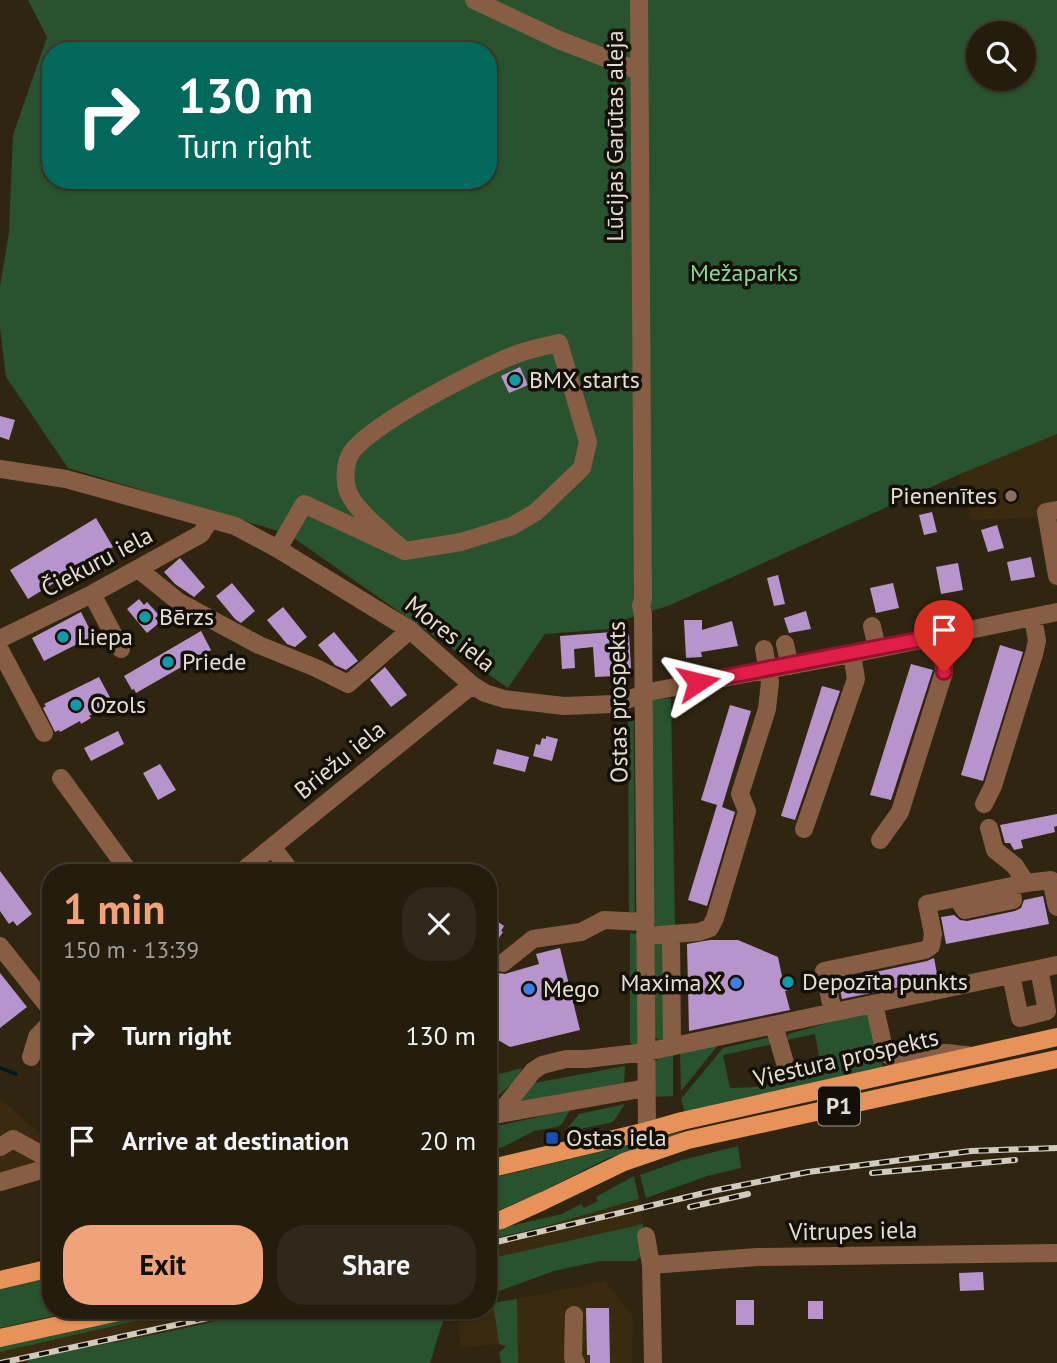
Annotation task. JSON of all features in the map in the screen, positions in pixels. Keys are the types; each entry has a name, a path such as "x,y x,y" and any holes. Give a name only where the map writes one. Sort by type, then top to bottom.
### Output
{"main road":[{"name":"Viestura prospekts","path":"647,1131 968,1055 1057,1037"},
{"name":"Viestura prospekts","path":"497,1221 624,1162 706,1135 1057,1059"},
{"name":"P1","path":"497,1167 647,1131"},
{"path":"0,1280 42,1270"},
{"path":"0,1338 87,1319"}],"street":[{"path":"474,0 559,40 639,71"},
{"name":"Lūcijas Garūtas aleja","path":"639,0 640,272"},
{"name":"Ostas prospekts","path":"640,272 647,1131"},
{"path":"278,549 304,504 405,551 461,542 512,526 536,512 582,468 588,442 559,342 516,354 454,384 363,438 349,456 346,479 349,494 370,520 405,551"},
{"name":"Mores iela","path":"0,469 66,479 234,526 278,549 410,630 472,685 485,693 504,699 564,706 614,704 675,686 852,654 1057,612"},
{"path":"1057,510 1046,512 1057,576"},
{"name":"Čiekuru iela","path":"0,639 92,594 201,534 210,520"},
{"path":"138,569 178,602 259,645 348,684 410,630"},
{"path":"92,594 121,649"},
{"path":"984,804 993,786 1034,654 1037,640 1033,617"},
{"path":"872,626 877,648"},
{"path":"880,839 900,812 944,672 943,635"},
{"path":"785,644 790,666"},
{"path":"503,963 533,939 581,932 604,920 671,934 699,932 710,928 747,811 740,794 766,709 770,682 764,649"},
{"path":"0,650 44,733"},
{"path":"804,829 856,679 852,654"},
{"name":"Briežu iela","path":"256,864 272,847 472,685"},
{"path":"61,778 123,864"},
{"path":"989,828 995,850 1015,866 1018,884"},
{"path":"272,847 285,864"},
{"path":"833,1012 824,971 925,950 931,946 933,934 926,904 1018,884 1051,880 1057,907"},
{"path":"671,934 672,1045"},
{"path":"1,948 42,999"},
{"path":"497,1112 533,1071 542,1065 566,1059 646,1052 775,1025 805,1011 833,1012 1057,965"},
{"path":"1011,975 1020,1018 1047,1011 1039,969"},
{"path":"874,1004 885,1053 892,1058 907,1059 944,1053 968,1055"},
{"path":"1027,1016 1032,1042"},
{"path":"775,1025 785,1063"},
{"path":"31,1057 37,1037 42,1032"},
{"path":"497,1114 646,1087"},
{"path":"0,1147 13,1139 42,1155"},
{"path":"0,1182 42,1170"},
{"path":"646,1236 650,1265 653,1363"},
{"name":"Vitrupes iela","path":"650,1265 757,1257 1057,1253"},
{"path":"575,1315 573,1358 576,1363"}],"shaded area":[{"name":"Pienenītes","path":"1057,434 1057,587 1052,588 1040,517 972,520 958,475"},
{"path":"0,1098 42,1136 42,1175 0,1187"},
{"path":"639,1199 643,1224 497,1257 497,1238"},
{"path":"605,1281 633,1316 632,1363 518,1363 517,1299"},
{"path":"144,1319 225,1319 27,1359 28,1363 0,1363 0,1352"},
{"path":"458,1319 495,1319 499,1344 461,1348"}],"green space":[{"name":"Mežaparks","path":"28,0 1057,0 1057,434 958,475 668,606 623,620 623,628 545,634 508,688 288,534 68,468 6,377 0,328 0,286 9,232 13,135 42,51 42,189 497,189 497,42 45,42 47,37"},
{"path":"671,698 675,927 656,927 652,918 651,705 654,700"},
{"path":"628,714 634,714 635,913 629,912"},
{"path":"630,933 637,934 638,1044 635,1045 630,1043"},
{"path":"652,941 667,943 667,1037 661,1041 654,1037"},
{"path":"864,1013 869,1014 883,1068 685,1113 681,1099 723,1048 770,1037 773,1044 723,1055 730,1088 755,1087 822,1073 815,1034 787,1040 788,1034"},
{"path":"719,1044 681,1091 680,1051"},
{"path":"673,1053 673,1096 655,1097 654,1064 661,1055"},
{"path":"625,1066 624,1084 522,1103 521,1099 529,1084"},
{"path":"522,1068 518,1078 497,1097 497,1075"},
{"path":"625,1104 613,1122 566,1130 579,1114"},
{"path":"570,1110 562,1124 557,1127 534,1131 497,1149 497,1126"},
{"path":"681,1132 608,1158 497,1211 497,1177"},
{"path":"738,1146 741,1168 707,1176 646,1198 640,1175 682,1160"},
{"path":"634,1176 639,1199 497,1238 497,1229 562,1214 581,1204 584,1208 598,1201 596,1197"},
{"path":"643,1224 641,1256 636,1261 600,1261 554,1271 497,1292 497,1257"},
{"path":"42,1279 42,1319 0,1328 0,1289"},
{"path":"517,1299 518,1363 501,1363 499,1353 506,1346 499,1344 495,1319 497,1302"},
{"path":"114,1319 144,1319 0,1352 0,1345"},
{"path":"225,1319 444,1319 430,1363 28,1363 27,1359"}],"building":[{"name":"BMX starts","path":"520,367 528,385 509,393 501,376"},
{"path":"0,416 15,420 9,440 0,437"},
{"path":"932,512 937,532 924,535 919,515"},
{"path":"96,518 113,547 28,599 10,570"},
{"path":"997,525 1004,548 988,552 981,530"},
{"path":"1031,557 1035,577 1011,581 1007,562"},
{"path":"180,558 205,587 194,597 175,584 164,572"},
{"path":"958,563 963,590 941,594 936,567"},
{"path":"778,575 785,604 774,606 767,578"},
{"path":"232,583 255,611 241,623 216,596"},
{"path":"893,583 899,608 876,613 870,588"},
{"name":"Bērzs","path":"139,599 144,605 147,602 159,615 155,618 159,623 147,633 127,609"},
{"path":"283,607 307,637 295,647 287,644 267,620"},
{"path":"806,611 811,629 789,633 784,618"},
{"name":"Liepa","path":"81,612 93,636 44,661 32,638"},
{"path":"684,620 702,620 702,630 732,621 738,646 701,652 702,657 686,658"},
{"name":"Priede","path":"201,631 211,650 136,693 132,690 124,676"},
{"path":"334,632 358,661 346,670 335,665 318,645"},
{"path":"612,632 613,636 629,634 631,668 615,670 615,676 595,677 593,647 574,649 575,668 562,669 560,636"},
{"path":"1000,645 1023,652 983,781 961,775"},
{"path":"911,664 933,670 891,800 870,795"},
{"path":"385,667 407,695 391,707 370,680"},
{"name":"Ozols","path":"99,677 112,701 81,724 80,721 55,732 43,708 46,706 44,704"},
{"path":"822,686 840,691 795,820 781,816"},
{"path":"730,705 751,711 722,807 735,812 707,906 688,900 717,805 701,800"},
{"path":"118,731 124,744 91,761 84,748"},
{"path":"546,736 558,739 552,761 533,756 536,744 540,745 542,738 546,739"},
{"path":"497,749 529,757 525,772 493,764"},
{"path":"160,764 176,790 158,800 143,773"},
{"path":"1057,814 1055,832 1021,840 1023,848 1014,850 1010,843 1005,843 1000,825"},
{"path":"0,871 32,914 17,926 13,921 9,924 0,911"},
{"path":"1043,896 1049,924 946,944 941,917 954,915 967,921 1015,911 1021,908 1024,900"},
{"path":"497,921 504,926 501,931 503,932 497,941"},
{"name":"Maxima X","path":"710,940 738,940 778,957 782,976 790,974 793,989 785,991 790,1010 689,1031 687,944"},
{"name":"Mego","path":"560,948 580,1030 510,1047 497,1039 497,972 505,974 539,964 536,954"},
{"path":"934,958 938,979 842,999 838,980"},
{"path":"0,973 27,1007 0,1028"},
{"path":"983,1272 984,1290 960,1291 959,1273"},
{"path":"736,1300 754,1300 754,1325 736,1325"},
{"path":"808,1301 823,1301 823,1319 808,1319"},
{"path":"586,1308 609,1308 610,1363 590,1363 590,1355 587,1355"}],"waterway":[{"path":"0,1068 16,1074"}],"railway":[{"path":"497,1242 717,1190 808,1172 971,1151 1057,1148"},
{"path":"872,1173 1015,1160"},
{"path":"690,1207 748,1194"},
{"path":"0,1363 203,1319"}],"place":[{"name":"BMX starts","path":"515,380"},
{"name":"Pienenītes","path":"1011,496"},
{"name":"Bērzs","path":"145,617"},
{"name":"Liepa","path":"63,637"},
{"name":"Priede","path":"168,662"},
{"name":"Ozols","path":"76,705"},
{"name":"Depozīta punkts","path":"788,982"},
{"name":"Maxima X","path":"736,983"},
{"name":"Mego","path":"529,989"},
{"name":"Ostas iela","path":"552,1138"}],"route":[{"path":"698,682 943,635 944,672"}]}
